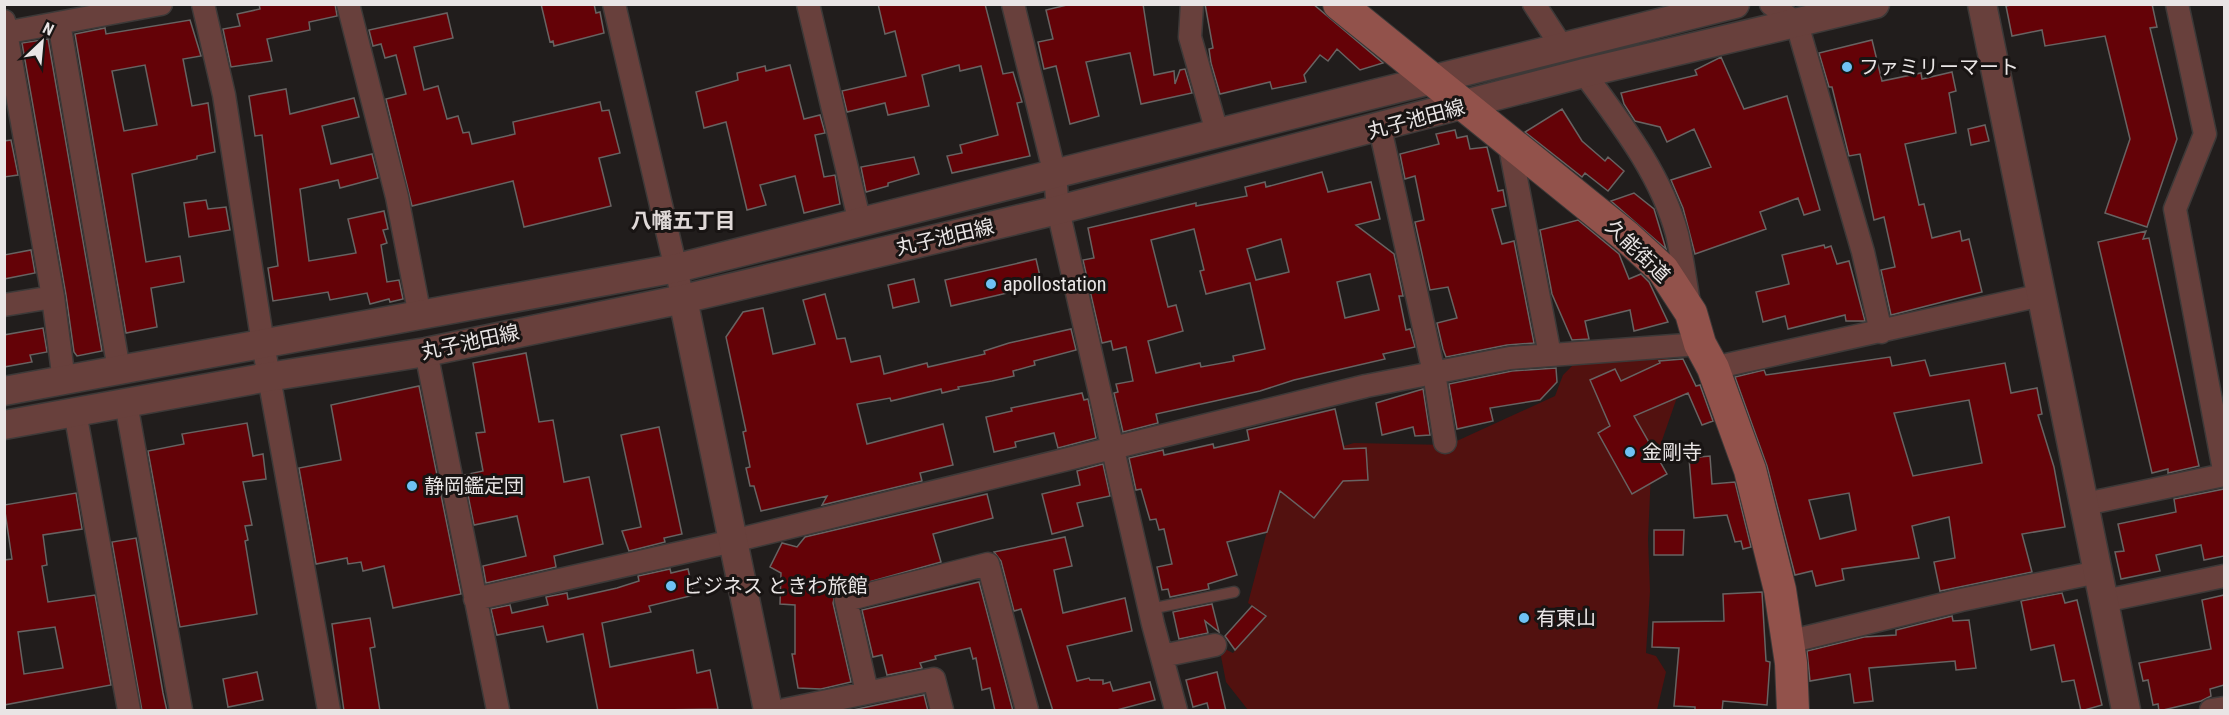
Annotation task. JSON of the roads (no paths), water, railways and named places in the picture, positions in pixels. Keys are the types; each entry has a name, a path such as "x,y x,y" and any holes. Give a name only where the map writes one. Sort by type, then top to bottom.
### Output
{"main road":[{"name":"久能街道","path":"1339,4 1430,80 1627,237 1663,270 1691,313 1750,470 1780,590 1788,642 1793,711"}],"street":[{"path":"64,381 53,297 12,112 5,29 161,4"},
{"path":"203,4 224,94 268,377 329,711"},
{"path":"348,4 397,197 420,315"},
{"path":"614,4 677,268 768,711"},
{"path":"808,4 860,223"},
{"path":"1013,4 1055,175 1058,210 1162,656 1172,710"},
{"path":"1192,4 1190,37 1217,132"},
{"path":"1534,4 1562,47"},
{"name":"丸子池田線","path":"4,391 677,268 1735,4"},
{"path":"1771,4 1797,24 1863,252 1881,332"},
{"name":"丸子池田線","path":"4,425 268,377 426,352 683,299 1058,210 1584,74 1875,4"},
{"path":"1982,4 2085,504 2123,710"},
{"path":"2177,4 2205,134 2175,209 2224,470"},
{"path":"59,22 119,370"},
{"path":"1584,74 1631,137 1656,181 1676,233 1691,313"},
{"path":"1380,128 1434,373 1445,442"},
{"path":"1509,142 1550,355"},
{"path":"475,599 733,541 1366,386 1510,358 1550,355 1706,356 1881,332 2042,295"},
{"path":"4,305 53,297"},
{"path":"426,352 498,711"},
{"path":"126,403 181,711"},
{"path":"75,412 129,711"},
{"path":"2085,504 2224,475"},
{"path":"867,692 846,600 988,564 1027,711"},
{"path":"1788,642 1961,600 2098,572"},
{"path":"2104,601 2224,576"},
{"path":"1162,656 1215,645"},
{"path":"784,711 934,679 942,711"},
{"path":"2211,711 2224,708"}],"lane":[{"path":"1150,609 1234,592"}],"place":[{"name":"ファミリーマート","path":"1847,67"},
{"name":"apollostation","path":"991,284"},
{"name":"金剛寺","path":"1630,452"},
{"name":"静岡鑑定団","path":"412,486"},
{"name":"ビジネス ときわ旅館","path":"671,586"},
{"name":"有東山","path":"1524,618"}],"district":[{"name":"八幡五丁目","path":"683,221"}]}
